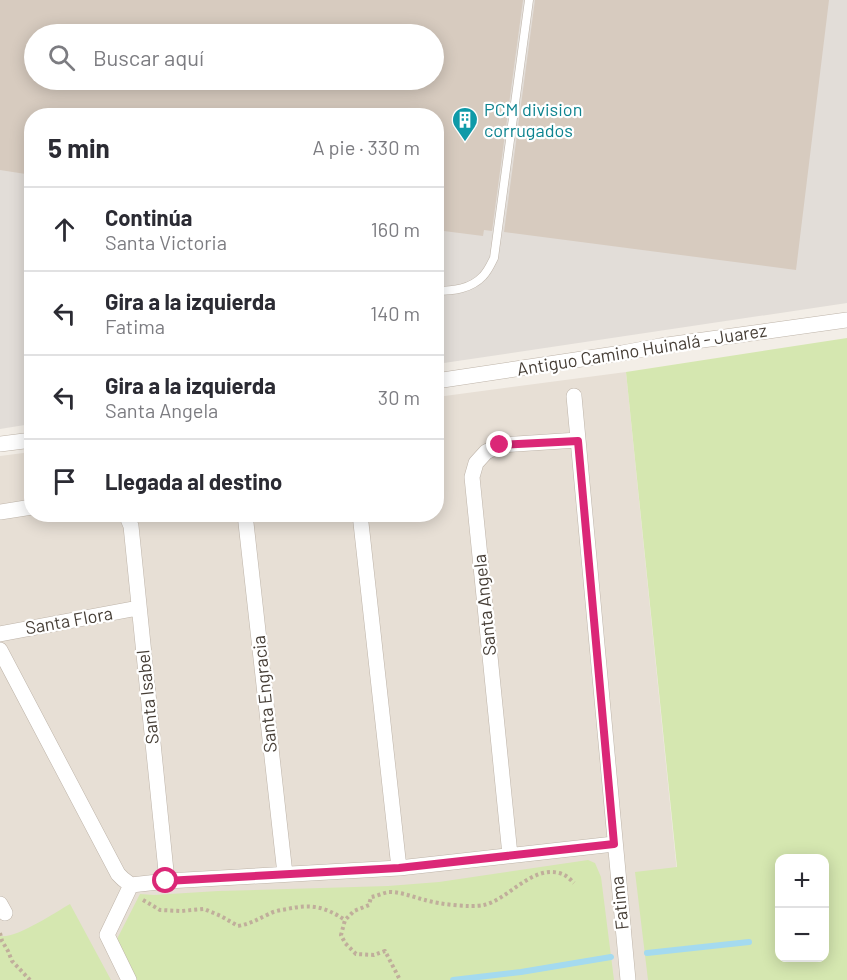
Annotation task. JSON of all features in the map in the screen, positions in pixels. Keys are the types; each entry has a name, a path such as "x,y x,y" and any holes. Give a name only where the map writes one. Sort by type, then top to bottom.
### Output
{"street":[{"name":"Antiguo Camino Huinalá - Juarez","path":"444,380 847,320"},
{"name":"Fatima","path":"574,396 628,980"},
{"path":"0,444 24,441"},
{"name":"Santa Angela","path":"510,855 472,477 476,463 481,457 500,445 578,441"},
{"path":"0,512 24,508"},
{"name":"Santa Isabel","path":"129,522 166,881"},
{"name":"Santa Engracia","path":"246,522 285,874"},
{"path":"361,522 399,868"},
{"name":"Santa Flora","path":"0,634 138,608"},
{"path":"0,651 118,874 130,887"},
{"path":"130,887 166,881 399,868 614,844"},
{"path":"129,980 107,935 130,887"}],"lane":[{"path":"444,291 466,288 483,276 494,258 529,0"}],"path":[{"path":"399,978 385,951 374,955 356,954 345,943 341,935 345,920 354,911 369,905 371,897 387,892 445,904 484,905 498,899 527,879 548,872 561,873 574,883"},
{"path":"130,887 138,897 160,910 204,909 238,926 249,924 271,912 314,906 331,910 345,920"},
{"path":"0,933 12,961 30,980"}],"shaded area":[{"path":"0,0 847,0 847,303 444,363 444,108 24,108 24,425 0,429"},
{"path":"626,372 688,980 0,980 0,456 24,453 24,522 444,522 444,396"}],"green space":[{"path":"847,338 847,980 648,980 635,872 677,867 626,372"},
{"path":"588,860 595,863 601,877 614,980 136,980 117,939 140,894 388,886 439,882"},
{"path":"70,904 111,980 0,980 0,936 25,930"}],"building":[{"name":"PCM division corrugados","path":"0,0 523,0 492,231 484,230 483,236 444,231 444,108 24,108 24,174 0,170"},
{"path":"535,0 829,0 796,270 504,232"}],"waterway":[{"path":"647,953 749,942"},
{"path":"453,980 521,972 611,957"}],"place":[{"name":"PCM division corrugados","path":"465,143"}],"route":[{"path":"166,881 399,868 614,844 578,441 500,445"}]}
